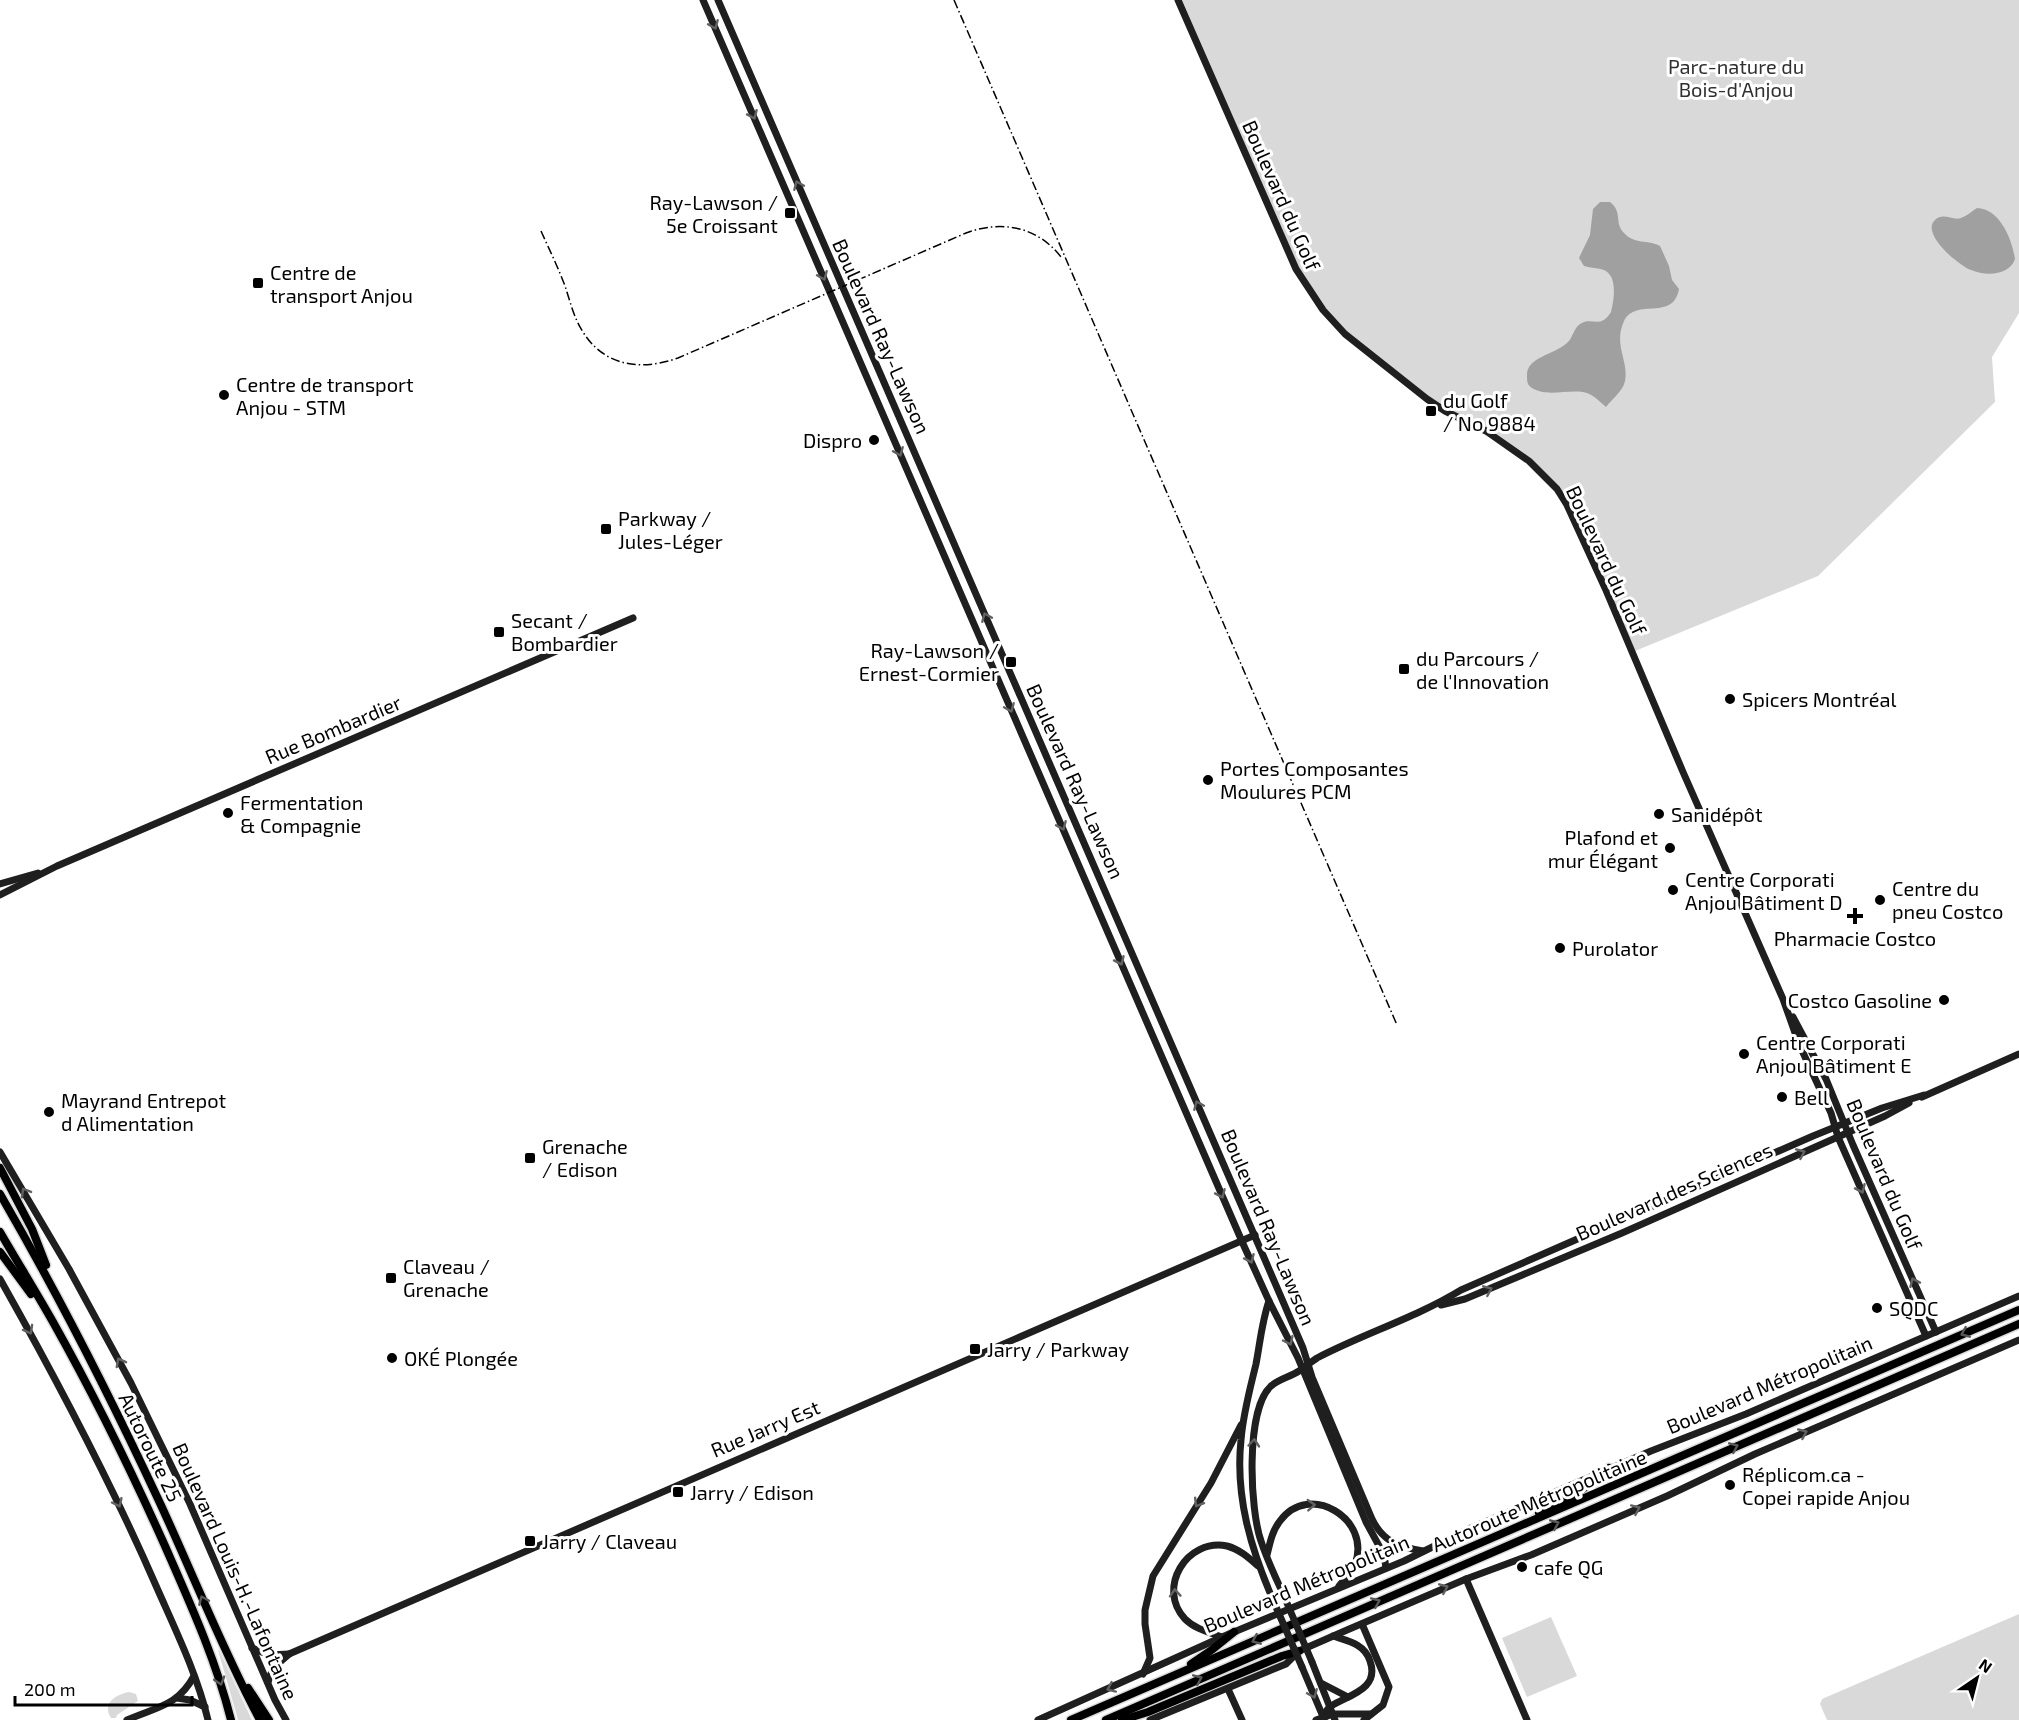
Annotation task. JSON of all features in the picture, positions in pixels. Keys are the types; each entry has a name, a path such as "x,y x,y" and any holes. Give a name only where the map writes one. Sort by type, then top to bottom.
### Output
{"highway":[{"path":"0,1168 32,1229 57,1293"},
{"name":"Autoroute 25","path":"0,1194 57,1293 160,1502 225,1652 260,1720"},
{"name":"Autoroute 25","path":"0,1232 52,1320 112,1434 170,1558 217,1670 231,1720"},
{"path":"0,1252 52,1320"},
{"name":"Autoroute Métropolitaine","path":"1071,1720 2019,1310"},
{"name":"Autoroute Métropolitaine","path":"1106,1720 2019,1324"},
{"path":"1512,1529 1554,1503 1583,1489 1610,1468"},
{"path":"1170,1677 1213,1649 1234,1632"},
{"path":"1122,1720 1148,1712 1299,1651"},
{"path":"225,1652 269,1720"}],"street":[{"name":"Boulevard Ray-Lawson","path":"703,0 1269,1301 1305,1367 1378,1530 1387,1540 1396,1545 1423,1551"},
{"name":"Boulevard Ray-Lawson","path":"718,0 1255,1235 1303,1348 1305,1367 1362,1514 1384,1555 1386,1568"},
{"name":"Boulevard du Golf","path":"1178,0 1296,269 1323,310 1345,334 1427,399 1445,411 1486,431 1517,451 1544,475 1563,497 1605,588 1783,999 1838,1137 1926,1336"},
{"path":"725,51 738,45"},
{"name":"Rue Bombardier","path":"0,895 47,871 633,618"},
{"name":"Rue Bombardier","path":"0,884 47,871"},
{"name":"Boulevard du Golf","path":"1783,999 1826,1079 1936,1332"},
{"name":"Boulevard des Sciences","path":"1432,1308 1465,1299 1623,1233 2019,1054"},
{"name":"Boulevard des Sciences","path":"1332,1714 1258,1529 1254,1494 1253,1446 1256,1420 1267,1390 1318,1358 1432,1308 1472,1285 1835,1127 1882,1108 1924,1095"},
{"path":"1202,1148 1215,1143"},
{"name":"Boulevard Louis-H.-Lafontaine","path":"0,1152 79,1287 131,1383 193,1512 286,1720"},
{"name":"Rue Jarry Est","path":"268,1682 273,1668 289,1654 1255,1235"},
{"path":"0,1279 100,1466 139,1547 194,1676 208,1720"},
{"name":"Boulevard Métropolitain","path":"1038,1720 1610,1468 1736,1418 2019,1296"},
{"path":"1269,1301 1243,1420 1240,1456 1241,1496 1258,1566 1302,1666 1321,1719 1332,1714 1348,1697 1361,1691 1368,1684 1372,1671 1371,1662 1359,1646 1333,1636"},
{"path":"1150,1720 1286,1664 1299,1651 1333,1636 1466,1579 1580,1534 1755,1454 2019,1340"},
{"path":"1143,1674 1150,1658 1145,1610 1153,1576 1211,1483 1243,1420"},
{"path":"1267,1555 1276,1527 1289,1512 1308,1504 1332,1508 1350,1523 1358,1541 1354,1565 1339,1587"},
{"path":"1222,1637 1198,1628 1185,1619 1179,1611 1173,1591 1179,1568 1195,1552 1214,1545 1235,1549 1258,1566"},
{"path":"1466,1579 1527,1720"},
{"path":"1362,1624 1389,1687 1383,1705 1364,1720"},
{"name":"Rue Jarry Est","path":"252,1648 269,1655 289,1654"},
{"path":"127,1720 177,1698 194,1676"},
{"path":"1321,1683 1348,1697"},
{"path":"1228,1689 1242,1720"},
{"path":"177,1698 190,1700 205,1707"},
{"path":"1332,1714 1371,1714"}],"green space":[{"name":"Parc-nature du Bois-d'Anjou","path":"1179,0 2019,0 2019,313 1992,357 1995,402 1818,576 1635,651 1567,505 1529,461 1445,411 1345,334 1303,282"},
{"path":"2019,1614 2019,1720 1827,1720 1820,1704 1822,1699"},
{"path":"1551,1617 1577,1676 1527,1697 1502,1638"},
{"path":"219,1650 252,1720 238,1720"},
{"path":"129,1692 136,1694 138,1701 116,1718 111,1718 108,1708 111,1700"}],"shaded area":[{"path":"1600,202 1610,202 1614,206 1618,214 1619,225 1628,237 1660,246 1669,266 1672,280 1679,289 1670,305 1637,311 1630,314 1624,321 1620,338 1626,374 1625,381 1620,392 1606,407 1587,393 1538,391 1529,386 1527,378 1531,365 1567,343 1580,324 1588,321 1600,322 1611,312 1614,289 1611,277 1604,270 1584,266 1579,258 1590,235 1593,209"},
{"path":"1977,208 1985,210 1998,219 2008,234 2015,259 2008,269 2002,272 1990,274 1965,267 1950,256 1933,233 1932,226 1938,218 1961,218"}],"railway":[{"path":"954,0 1397,1025"},
{"path":"541,231 562,279 575,317 585,336 606,356 632,364 647,365 678,358 979,229 1005,227 1030,232 1041,238 1061,257"}],"place":[{"name":"Ray-Lawson / 5e Croissant","path":"790,213"},
{"name":"Centre de transport Anjou","path":"258,283"},
{"name":"Centre de transport Anjou - STM","path":"224,395"},
{"name":"du Golf / No 9884","path":"1431,411"},
{"name":"Dispro","path":"874,440"},
{"name":"Parkway / Jules-Léger","path":"606,529"},
{"name":"Secant / Bombardier","path":"499,632"},
{"name":"Ray-Lawson / Ernest-Cormier","path":"1011,662"},
{"name":"du Parcours / de l'Innovation","path":"1404,669"},
{"name":"Spicers Montréal","path":"1730,699"},
{"name":"Portes Composantes Moulures PCM","path":"1208,780"},
{"name":"Fermentation & Compagnie","path":"228,813"},
{"name":"Sanidépôt","path":"1659,814"},
{"name":"Plafond et mur Élégant","path":"1670,848"},
{"name":"Centre Corporati Anjou Bâtiment D","path":"1673,890"},
{"name":"Centre du pneu Costco","path":"1880,900"},
{"name":"Pharmacie Costco","path":"1855,916"},
{"name":"Purolator","path":"1560,948"},
{"name":"Costco Gasoline","path":"1944,1000"},
{"name":"Centre Corporati Anjou Bâtiment E","path":"1744,1054"},
{"name":"Bell","path":"1782,1097"},
{"name":"Mayrand Entrepot d Alimentation","path":"49,1112"},
{"name":"Grenache / Edison","path":"530,1158"},
{"name":"Claveau / Grenache","path":"391,1278"},
{"name":"SQDC","path":"1877,1308"},
{"name":"Jarry / Parkway","path":"975,1349"},
{"name":"OKÉ Plongée","path":"392,1358"},
{"name":"Réplicom.ca - Copei rapide Anjou","path":"1730,1485"},
{"name":"Jarry / Edison","path":"678,1492"},
{"name":"Jarry / Claveau","path":"530,1541"},
{"name":"cafe QG","path":"1522,1567"}]}
